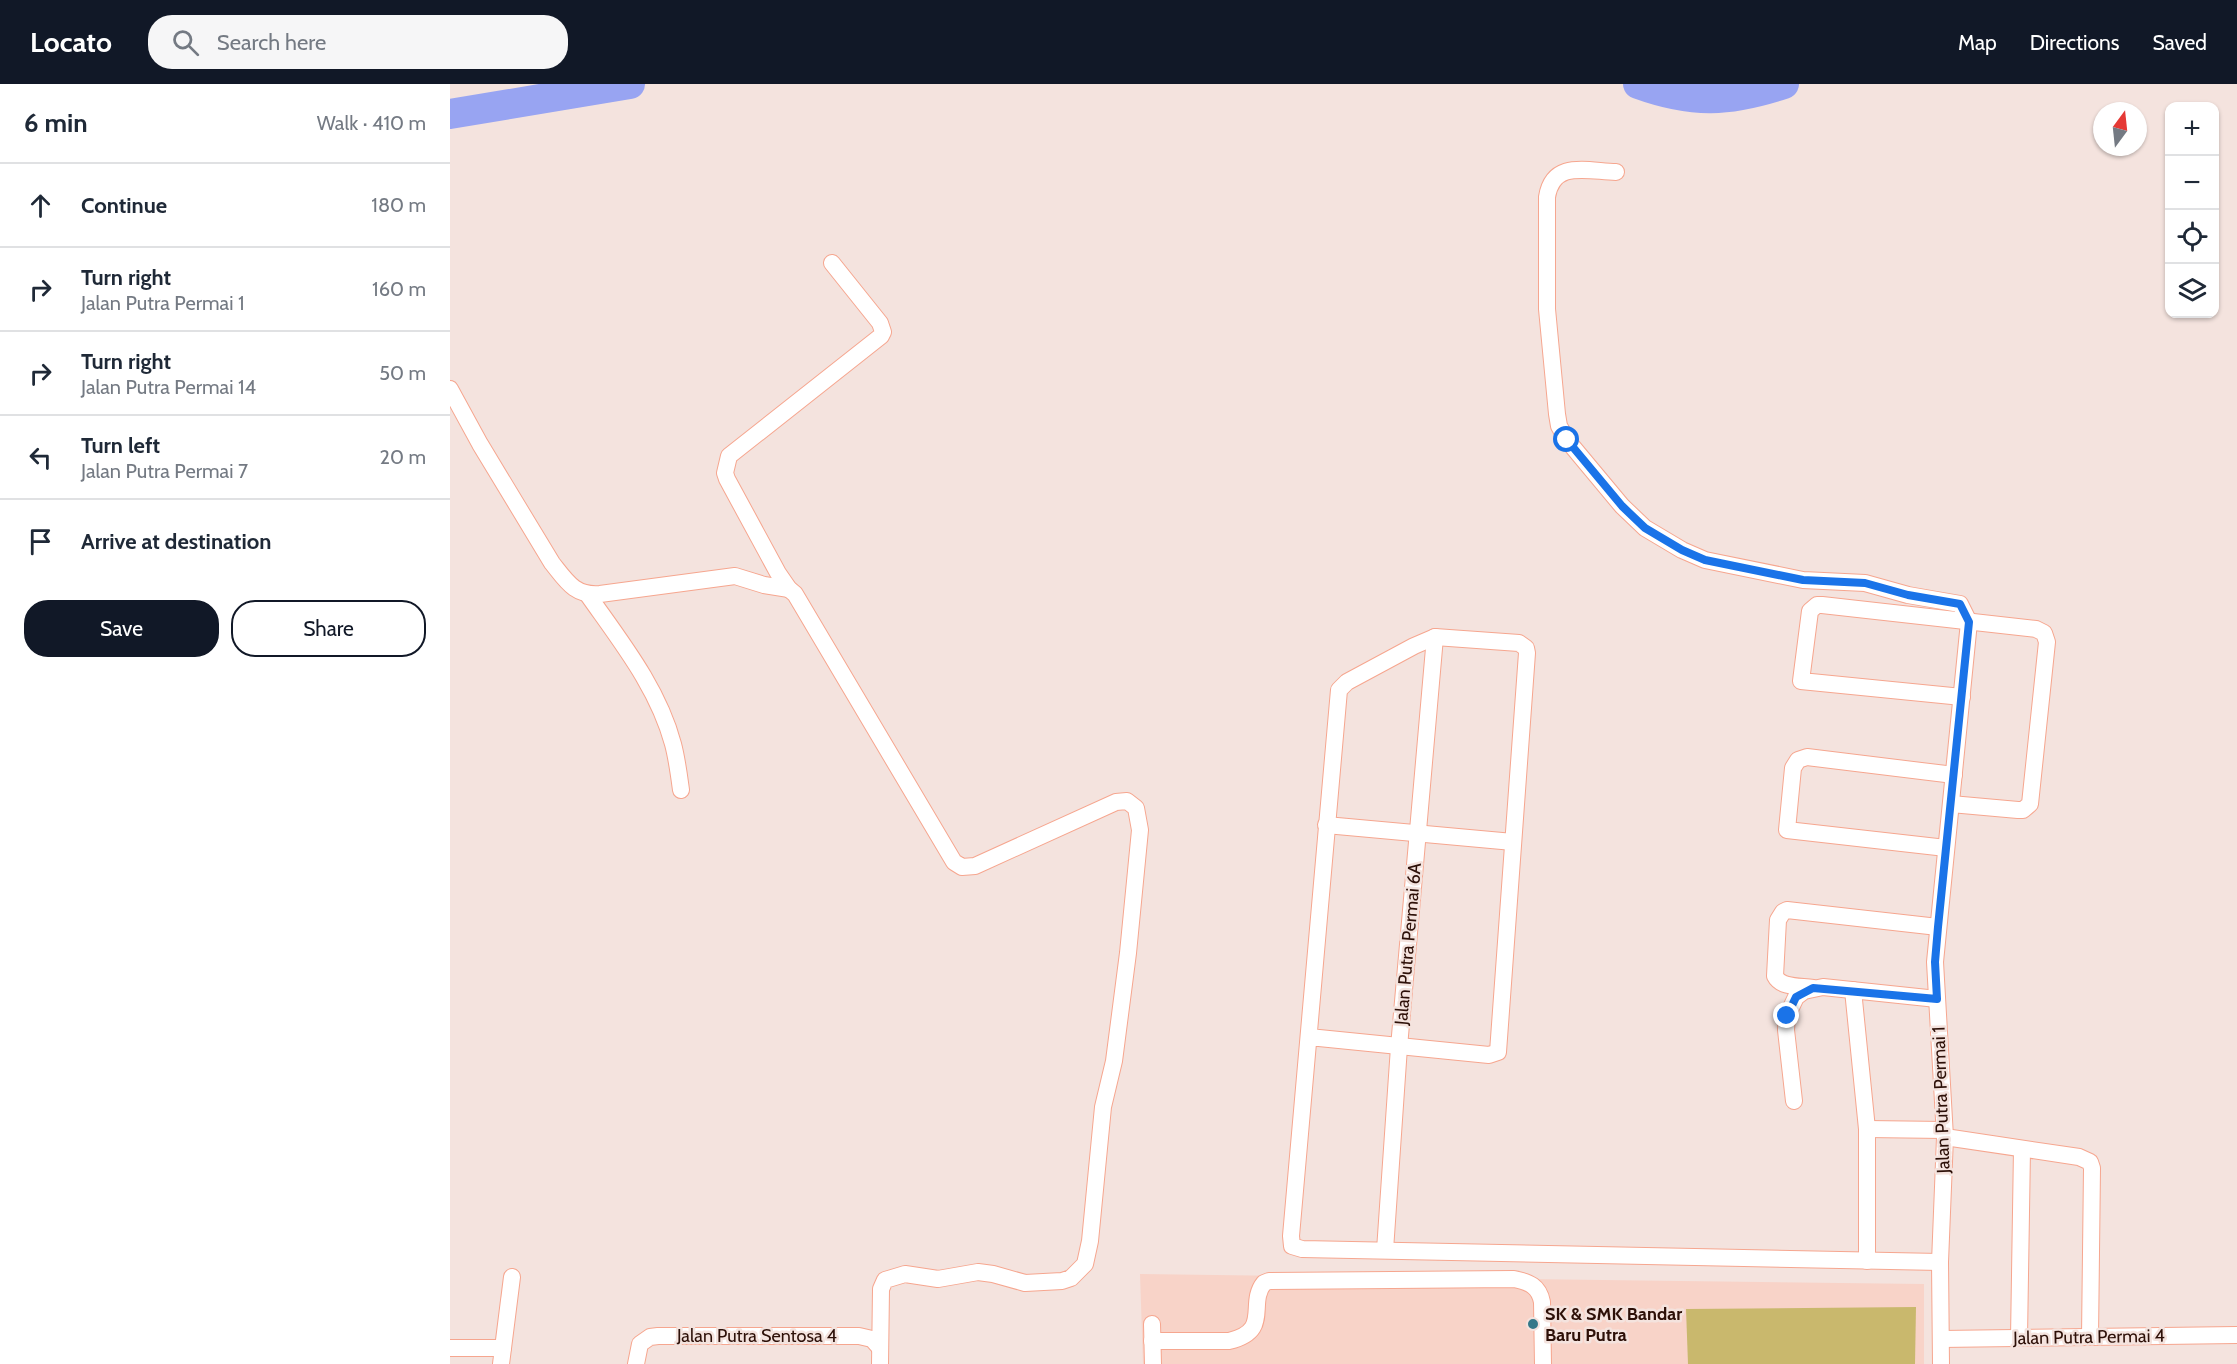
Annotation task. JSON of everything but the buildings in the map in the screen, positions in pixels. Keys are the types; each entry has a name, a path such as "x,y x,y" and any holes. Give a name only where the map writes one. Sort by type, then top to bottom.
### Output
{"street":[{"path":"1616,172 1565,171 1555,176 1549,185 1547,197 1547,309 1557,414 1559,426 1567,440 1622,506 1645,528 1682,550 1705,560 1803,580 1865,583 1908,595 1960,604 1969,622"},
{"path":"832,262 880,323 883,332 881,336 734,451 726,464 727,479 789,589 795,594 959,866 975,866 1116,802 1126,801 1133,805 1139,816 1140,830 1128,953 1114,1061 1104,1107 1090,1241 1085,1263 1071,1278 1062,1281 1024,1283 978,1272 938,1279 914,1274 890,1278 882,1284 881,1289 880,1356"},
{"path":"450,388 480,444 552,563 573,588 588,595 636,664 654,695 673,744 681,790"},
{"path":"588,595 735,576 789,589"},
{"path":"1951,804 2018,810 2027,808 2032,799 2047,638 2044,633 2036,629 1817,605 1808,616 1801,681 1962,697"},
{"name":"Jalan Putra Permai 1","path":"1941,1364 1940,1262 1945,1134 1935,962 1969,622"},
{"path":"1309,1037 1489,1055 1498,1052 1526,648 1519,643 1435,638 1414,646 1357,676 1339,690 1291,1236 1292,1246 1302,1249 1940,1262"},
{"name":"Jalan Putra Permai 6A","path":"1385,1250 1399,1047 1435,638"},
{"path":"1946,848 1787,830 1793,768 1802,758 1954,775"},
{"path":"1326,825 1513,842"},
{"path":"1937,999 1853,990 1808,989 1785,984 1777,980 1775,976 1778,920 1787,910 1938,927"},
{"path":"1794,1101 1786,1030 1787,1016 1796,997 1808,989"},
{"path":"1853,990 1867,1130 1868,1261"},
{"path":"1867,1130 1945,1134 2086,1159 2092,1168 2090,1337"},
{"path":"2019,1338 2022,1149"},
{"path":"450,1348 502,1356 512,1277"},
{"path":"1152,1341 1239,1339 1249,1333 1254,1325 1258,1316 1261,1286 1269,1281 1514,1279 1528,1283 1539,1292 1542,1302 1543,1364"},
{"path":"1152,1324 1153,1364"},
{"name":"Jalan Putra Permai 4","path":"1941,1339 2237,1335"},
{"name":"Jalan Putra Sentosa 4","path":"637,1358 640,1344 658,1336 860,1336 872,1339 880,1356"}],"shaded area":[{"name":"SK & SMK Bandar Baru Putra","path":"1140,1274 1924,1284 1924,1364 1143,1364"},
{"path":"1916,1307 1915,1364 1688,1364 1686,1309"}],"waterway":[{"path":"450,114 630,84"},
{"path":"1638,84 1694,98 1728,97 1784,84"}],"place":[{"name":"SK & SMK Bandar Baru Putra","path":"1533,1324"}],"route":[{"path":"1567,440 1622,506 1645,528 1682,550 1705,560 1803,580 1853,581 1908,595 1960,604 1969,622 1935,962 1937,999 1823,987 1813,988 1796,997 1787,1016"}]}
